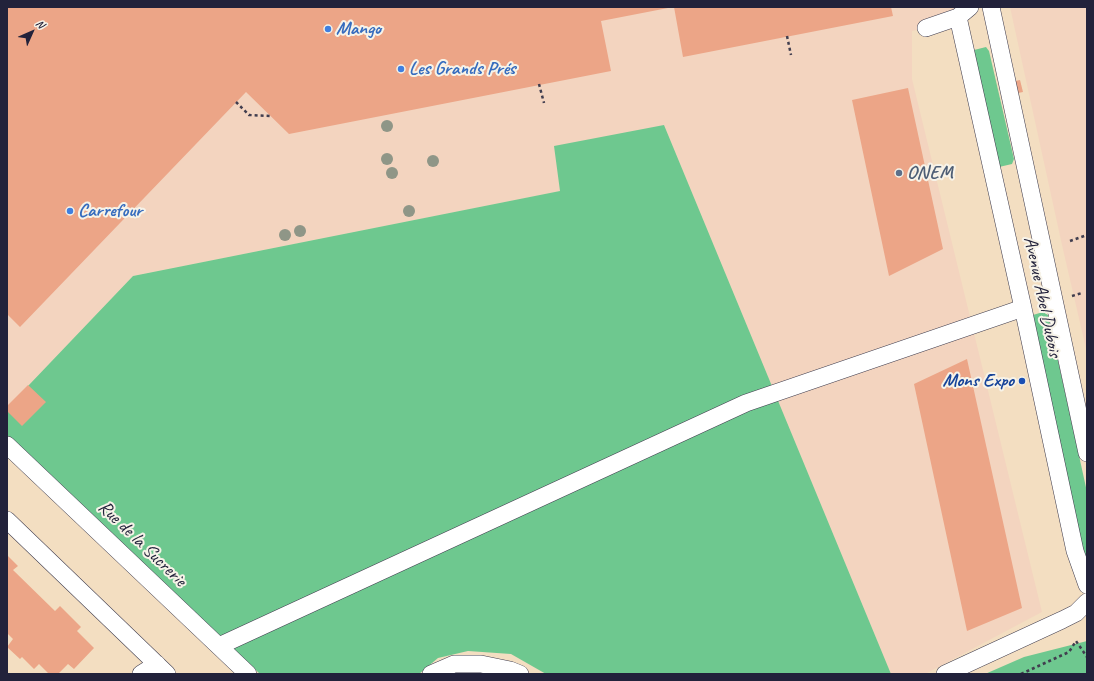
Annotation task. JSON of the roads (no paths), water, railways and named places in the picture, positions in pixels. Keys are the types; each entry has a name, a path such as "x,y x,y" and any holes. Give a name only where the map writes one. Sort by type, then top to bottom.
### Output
{"street":[{"name":"Avenue Abel Dubois","path":"991,7 1087,453"},
{"name":"Avenue Abel Dubois","path":"926,28 964,12 1023,308 1074,551 1087,585"},
{"path":"219,646 746,403 1023,308"},
{"name":"Rue de la Sucrerie","path":"8,448 248,674"},
{"path":"7,520 162,669"},
{"path":"945,674 1076,613 1087,602"},
{"path":"967,674 1080,621 1087,620"},
{"path":"431,674 454,664 481,664 510,670 520,674"},
{"path":"141,674 162,669"}],"place":[{"name":"Mango","path":"328,29"},
{"name":"Les Grands Prés","path":"401,69"},
{"name":"ONEM","path":"899,173"},
{"name":"Carrefour","path":"70,211"},
{"name":"Mons Expo","path":"1022,381"}]}
